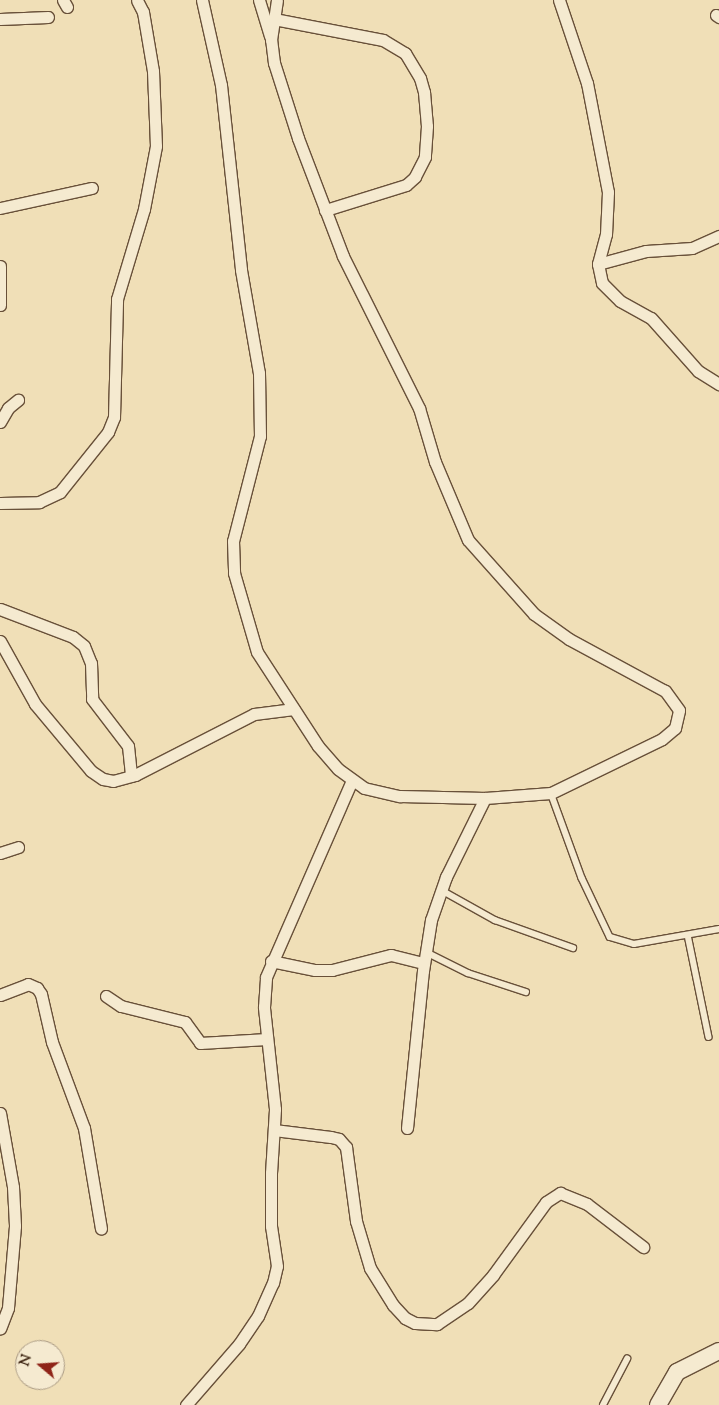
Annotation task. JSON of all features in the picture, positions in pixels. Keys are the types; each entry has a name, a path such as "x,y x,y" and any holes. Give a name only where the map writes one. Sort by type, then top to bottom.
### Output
{"street":[{"path":"0,503 39,502 60,492 108,432 114,417 117,299 144,209 156,146 153,71 143,12 137,0"},
{"path":"202,0 221,85 241,270 259,373 262,420 233,541 234,573 257,652 318,746 352,780 375,792 400,796 485,798 551,793 662,739 675,728 679,718 676,702 666,691 569,638 534,614 468,540 435,462 419,408 343,256 325,210 298,138 274,63 271,40 259,0"},
{"path":"271,40 277,0"},
{"path":"559,0 587,83 608,192 606,234 598,264 602,283 608,292 651,318 698,371 719,384"},
{"path":"0,19 48,16"},
{"path":"274,19 383,40 405,53 420,78 424,92 427,126 425,157 415,177 406,185 325,210"},
{"path":"0,208 92,188"},
{"path":"598,264 646,251 692,248 719,236"},
{"path":"0,266 0,306"},
{"path":"0,422 8,408 18,400"},
{"path":"0,609 72,637 84,646 91,664 92,699 128,746 131,776"},
{"path":"0,641 35,704 91,771 113,781 131,776 209,740 236,722 254,714 294,709"},
{"path":"186,1405 239,1344 258,1316 273,1283 277,1266 271,1226 274,1093 267,1039 264,991 271,961 301,902 352,780"},
{"path":"407,1128 425,957 431,920 441,890 485,798"},
{"path":"0,853 18,847"},
{"path":"271,961 315,970 332,970 391,954 425,957"},
{"path":"0,995 28,984 37,988 41,994 52,1042 84,1128 101,1229"},
{"path":"106,996 121,1006 185,1022 200,1043 267,1039"},
{"path":"0,1113 13,1186 15,1226 8,1308 0,1329"},
{"path":"274,1130 339,1139 346,1147 356,1221 370,1268 393,1306 405,1318 415,1323 437,1324 468,1303 546,1202 560,1193 587,1204 643,1247"},
{"path":"658,1405 677,1372 719,1351"}],"lane":[{"path":"551,793 582,878 610,938 634,944 719,929"},
{"path":"441,890 495,920 573,948"},
{"path":"688,935 710,1037"},
{"path":"425,957 526,992"},
{"path":"603,1405 627,1360"}]}
